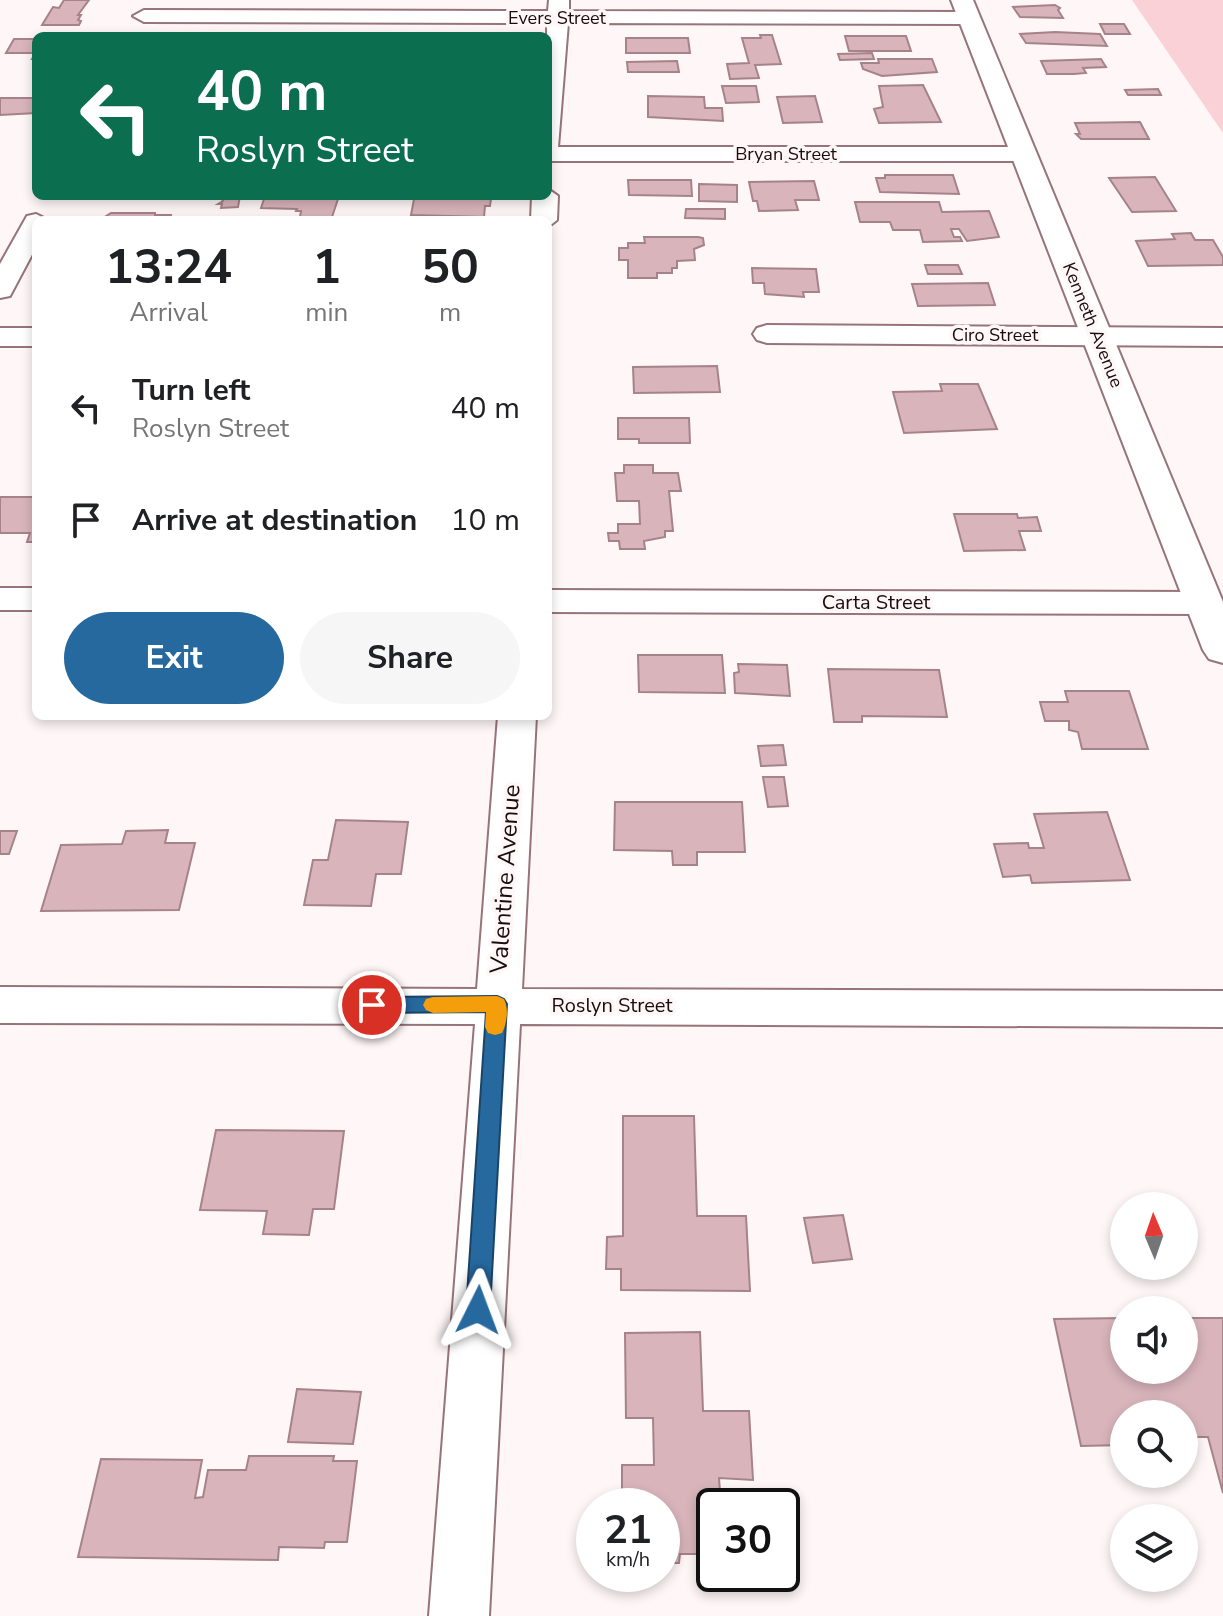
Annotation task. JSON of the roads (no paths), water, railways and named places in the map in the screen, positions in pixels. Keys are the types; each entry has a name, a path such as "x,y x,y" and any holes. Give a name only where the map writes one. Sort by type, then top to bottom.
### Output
{"street":[{"name":"Evers Street","path":"143,17 558,9 966,9"},
{"path":"552,89 558,9"},
{"name":"Kenneth Avenue","path":"966,9 1223,650"},
{"name":"Bryan Street","path":"552,154 1024,154"},
{"path":"0,290 32,230"},
{"name":"Ciro Street","path":"767,334 1223,337"},
{"path":"0,337 32,337"},
{"path":"0,599 32,599"},
{"name":"Carta Street","path":"552,601 1205,603"},
{"name":"Valentine Avenue","path":"459,1616 517,720"},
{"name":"Roslyn Street","path":"0,1005 497,1004 1223,1009"}]}
